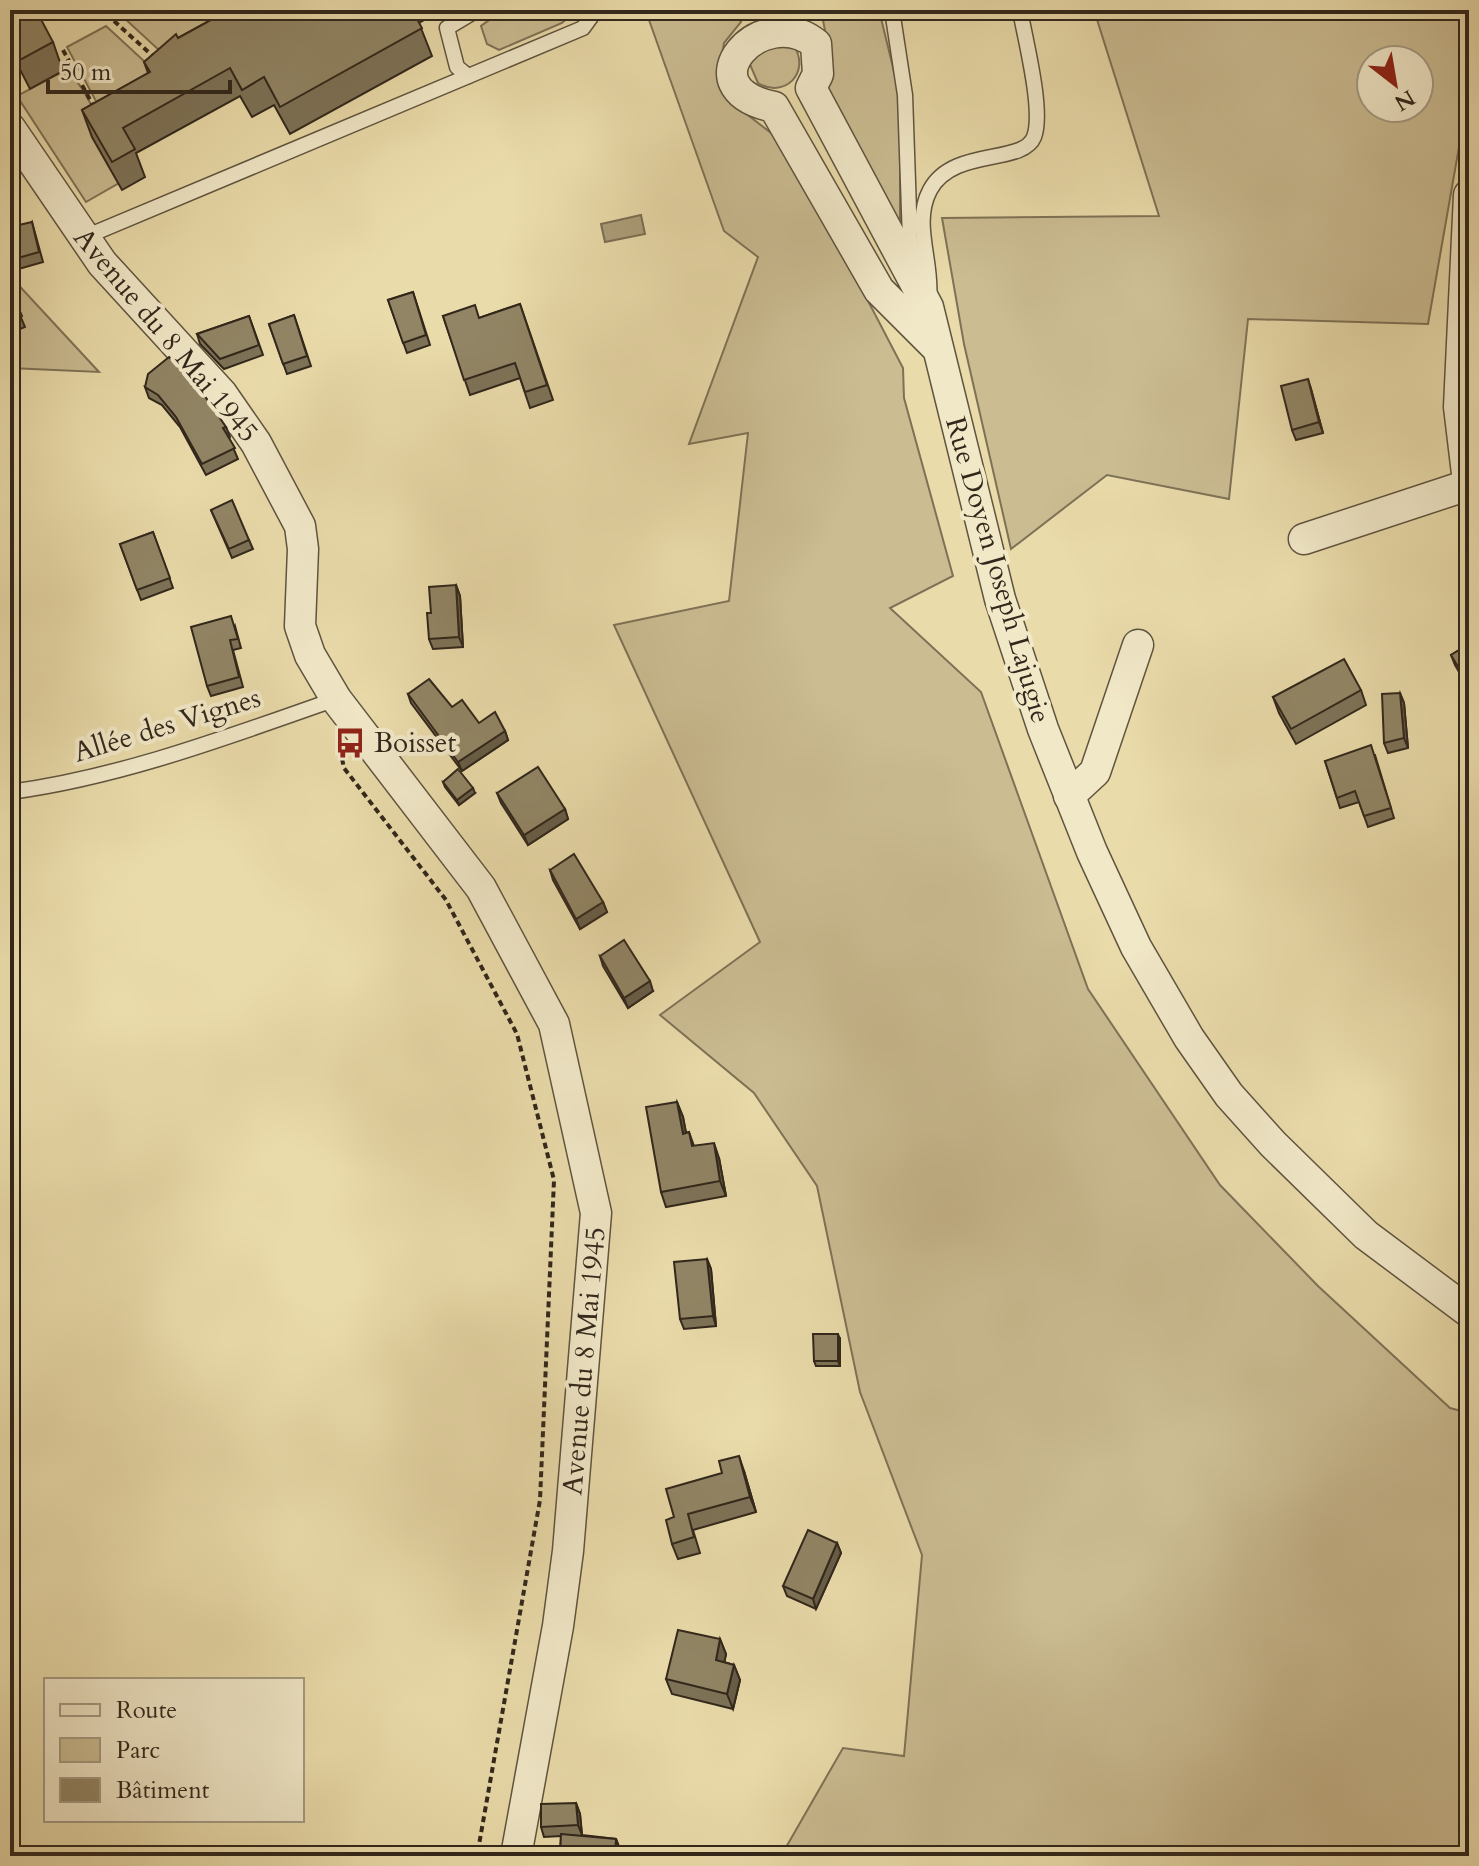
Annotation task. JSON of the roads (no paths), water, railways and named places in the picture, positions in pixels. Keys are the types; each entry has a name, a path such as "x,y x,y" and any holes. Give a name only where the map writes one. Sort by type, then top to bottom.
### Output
{"street":[{"name":"Rue Doyen Joseph Lajugie","path":"937,348 879,290 774,107 748,97 739,87 733,75 734,47 751,26 780,18 807,32 816,44 818,74 811,88 928,307 1000,599 1069,796 1136,947 1189,1038 1229,1095 1317,1191 1366,1235 1469,1312"},
{"name":"Avenue du 8 Mai 1945","path":"10,128 102,263 222,394 244,423 286,495 300,526 303,549 300,626 310,655 336,699 481,888 554,1024 596,1213 564,1581 516,1856"},
{"path":"1304,539 1468,488 1459,407 1469,195"},
{"path":"1069,796 1095,772 1138,645"}],"lane":[{"path":"468,76 457,67 447,28 477,10"},
{"path":"85,237 583,28 596,10"},
{"path":"892,10 905,95 910,240 928,307"},
{"path":"928,307 931,281 923,238 922,208 931,188 958,164 1021,150 1033,141 1036,127 1031,67 1020,10"},
{"name":"Allée des Vignes","path":"10,792 49,787 191,750 336,699"}],"place":[{"name":"Boisset","path":"350,743"}]}
